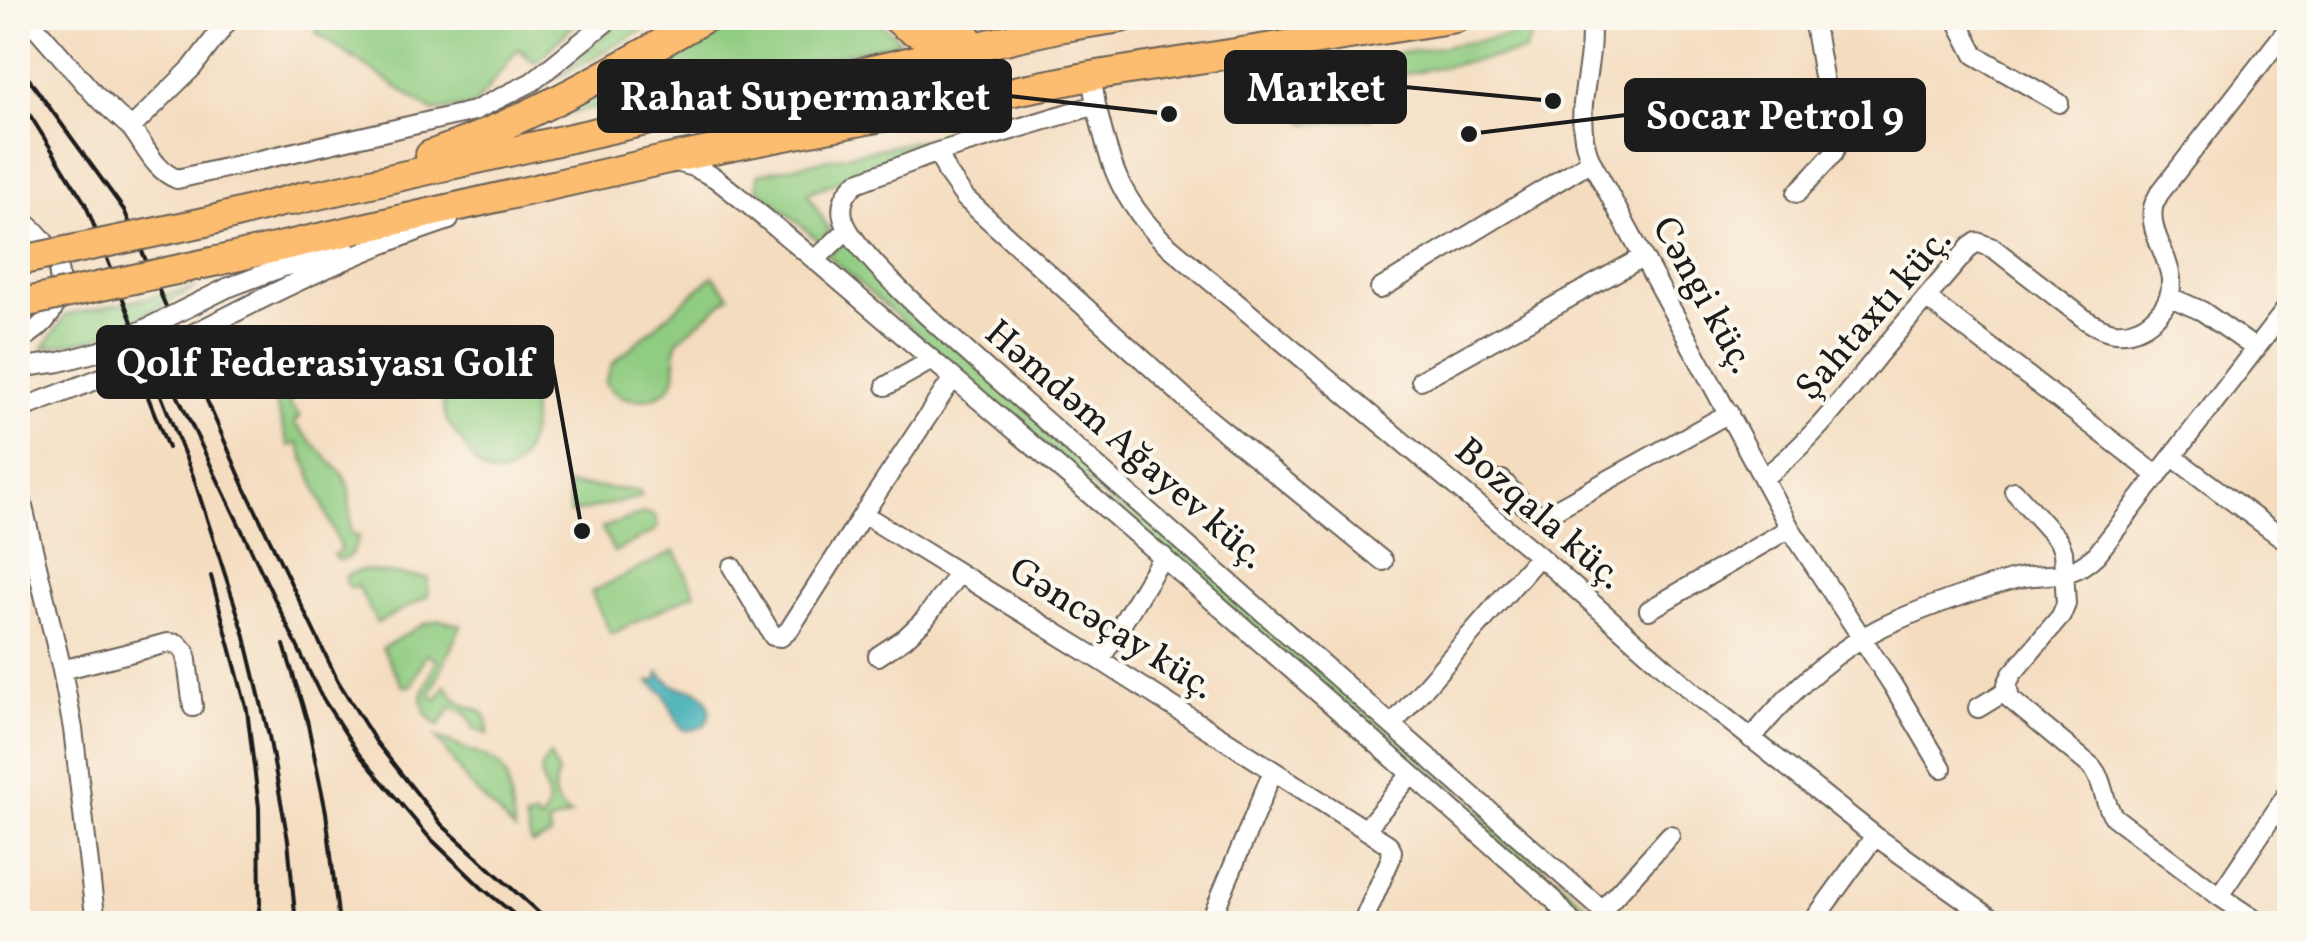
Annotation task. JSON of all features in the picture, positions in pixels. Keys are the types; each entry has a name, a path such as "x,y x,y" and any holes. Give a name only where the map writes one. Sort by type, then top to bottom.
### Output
{"highway":[{"path":"291,201 499,128 705,18"},
{"path":"896,18 913,32 938,38 1058,28"},
{"path":"930,18 950,31 970,36"},
{"path":"18,262 1058,28 1120,18"},
{"path":"18,304 222,274 668,159 1092,76 1456,18"}],"street":[{"path":"28,18 95,95 131,128 159,170 177,179 474,111 532,82 611,18"},
{"path":"131,128 192,68 230,18"},
{"name":"Cəngi küç.","path":"1590,18 1592,43 1581,133 1592,162 1790,528 1942,768"},
{"path":"1797,193 1833,154 1839,140 1813,18"},
{"path":"1956,18 1976,55 2058,103"},
{"path":"2256,348 2202,311 2170,297 2172,285 2153,207 2159,194 2290,26"},
{"path":"814,260 848,230 842,202 856,183 938,152 1096,105 1092,76"},
{"name":"Bozqala küç.","path":"1096,105 1110,164 1128,200 1152,230 1539,556 1647,654 1874,836 1999,924"},
{"path":"938,152 965,198 1205,416 1384,561"},
{"path":"668,159 715,178 954,378 1412,774 1566,920"},
{"path":"1380,288 1592,162"},
{"path":"18,368 60,362 101,350 222,274 283,267 411,233 561,184"},
{"path":"18,217 50,247 59,292 43,324 18,341"},
{"name":"Həmdəm Ağayev küç.","path":"848,230 937,325 1618,924"},
{"path":"18,410 107,376 296,282 411,233"},
{"name":"Şahtaxtı küç.","path":"1763,478 1800,448 1834,412 1977,242 1993,248 2086,320 2118,333 2146,325 2170,297"},
{"path":"1421,380 1643,257"},
{"path":"1926,298 2158,476"},
{"path":"1751,738 1782,702 1861,639 1901,619 1995,585 2017,578 2066,574 2085,565 2290,304"},
{"path":"886,386 932,360"},
{"path":"18,368 107,376"},
{"path":"732,567 773,636 781,637 954,378"},
{"path":"1502,480 1532,512 1547,514 1729,413"},
{"path":"2173,457 2281,536"},
{"path":"18,486 73,730 96,924"},
{"path":"1978,708 2006,691 2012,674 2066,604 2066,574 2059,541 2014,492"},
{"name":"Gəncəçay küç.","path":"863,514 1388,844 1391,858 1362,924"},
{"path":"1649,610 1790,528"},
{"path":"1100,660 1163,556"},
{"path":"1392,725 1539,556"},
{"path":"878,656 924,620 958,573"},
{"path":"62,670 168,643 178,644 186,653 193,707"},
{"path":"2006,691 2010,699 2099,775 2104,800 2114,817 2262,924"},
{"path":"1209,924 1273,771"},
{"path":"1366,829 1412,774"},
{"path":"2219,896 2284,814 2290,790"},
{"path":"1602,910 1670,835"},
{"path":"1812,924 1874,836"}],"green space":[{"path":"327,18 581,18 536,63 518,49 475,105 434,112 316,33"},
{"path":"625,18 663,18 556,79 618,22"},
{"path":"752,18 872,18 900,42 550,118"},
{"path":"1533,32 1525,52 1357,82 1327,65"},
{"path":"1284,66 1370,118 1307,124 1273,88"},
{"path":"1045,114 900,151 889,162 807,193 830,231 819,241 757,188 758,174"},
{"path":"845,241 883,281 1606,923 1583,923 1555,891 827,255"},
{"path":"713,276 730,296 679,339 670,386 658,395 640,399 612,390 605,383 612,364"},
{"path":"198,287 95,339 43,348 66,315"},
{"path":"280,362 304,386 288,403 300,416 294,423 343,475 349,487 351,535 359,536 352,552 342,560 333,555 341,550 298,443 289,446 269,382"},
{"path":"452,394 490,402 530,401 529,439 518,463 509,471 499,475 486,472 476,463 444,413 443,401"},
{"path":"568,485 640,491 641,497 570,514"},
{"path":"644,513 655,516 658,526 614,552 602,528"},
{"path":"675,551 695,593 611,634 591,592"},
{"path":"362,570 428,578 428,596 377,623 357,586 350,589 344,578"},
{"path":"440,620 461,625 430,695 437,700 446,685 457,700 483,713 488,734 473,729 469,717 455,708 451,707 439,726 425,713 422,696 437,659 426,654 411,686 403,686 382,648 424,624"},
{"path":"436,737 500,766 507,779 515,831 468,783"},
{"path":"550,755 558,774 555,798 571,815 548,824 551,836 532,844 525,820 536,816 540,822 546,811 547,794 541,772"}],"water":[{"path":"659,672 675,686 696,690 704,696 709,711 704,725 684,730 678,723 664,694 649,682 658,679"}],"railway":[{"path":"18,64 124,210 245,488 338,681 376,742 442,825 551,924"},
{"path":"18,96 85,203 193,476 244,633 269,736 288,840 296,924"},
{"path":"135,364 168,448"},
{"path":"172,384 320,694 358,753 428,836 526,924"},
{"path":"211,576 247,710 259,807 260,904 256,924"},
{"path":"284,645 307,720 326,812 339,924"}],"place":[{"name":"Market","path":"1553,101"},
{"name":"Rahat Supermarket","path":"1169,114"},
{"name":"Socar Petrol 9","path":"1469,134"},
{"name":"Qolf Federasiyası Golf","path":"582,531"}]}
